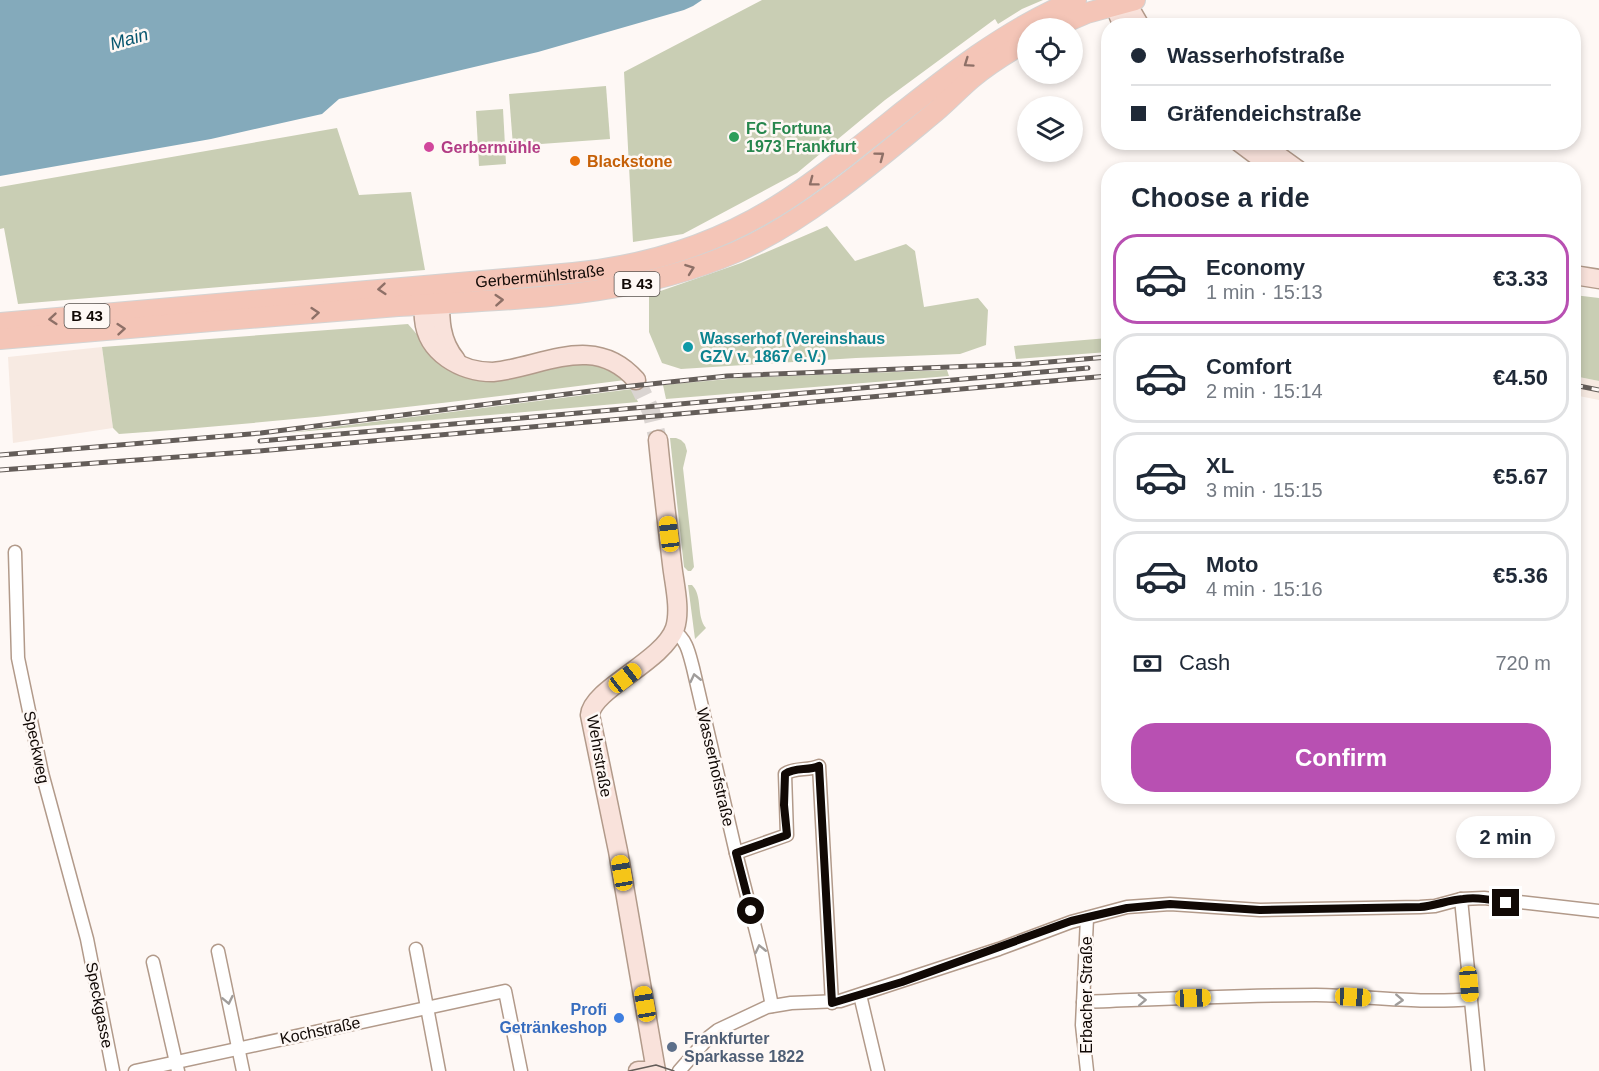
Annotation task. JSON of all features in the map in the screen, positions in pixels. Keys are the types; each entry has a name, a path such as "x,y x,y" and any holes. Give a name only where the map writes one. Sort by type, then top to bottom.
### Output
{"main road":[{"name":"Gerbermühlstraße","path":"0,323 573,273 632,265 717,238 770,211 806,187 950,75 994,44 1049,12 1076,0"},
{"path":"1078,18 1122,1"},
{"name":"Gerbermühlstraße","path":"0,339 572,295 625,287 684,271 737,252 817,204 906,136 975,75 1017,48"}],"street":[{"path":"1122,1 1123,18"},
{"path":"1122,1 1134,18"},
{"path":"1250,150 1266,162"},
{"path":"1270,150 1287,162"},
{"path":"1581,276 1599,279"},
{"path":"440,284 432,304 444,342 461,365 483,372 493,372 556,357 585,355 611,361 636,380"},
{"path":"1581,288 1599,290"},
{"path":"658,440 677,613 674,631"},
{"name":"Speckweg","path":"15,552 18,658 42,773 87,939"},
{"name":"Wasserhofstraße","path":"674,631 686,644 762,955 772,1006"},
{"name":"Wehrstraße","path":"656,1071 618,851 590,710 595,702 656,654 674,631"},
{"path":"736,853 787,835 784,805 785,774 791,770 819,766 832,1003"},
{"path":"679,1071 718,1030 772,1006 806,1002 832,1003 988,953 1071,921 1127,908 1147,905 1196,905 1260,910 1408,908 1436,906 1461,899 1484,898 1599,912"},
{"path":"1461,899 1478,1071"},
{"name":"Erbacher Straße","path":"1087,918 1082,1025 1087,1071"},
{"name":"Speckgasse","path":"87,939 113,1071"},
{"path":"416,949 439,1071"},
{"path":"218,951 243,1071"},
{"path":"153,962 177,1066"},
{"name":"Kochstraße","path":"135,1071 177,1066 238,1048 506,991 521,1071"},
{"path":"860,995 878,1071"},
{"path":"1083,1002 1281,995 1438,1002 1471,999"},
{"path":"638,1071 651,1071"}],"shaded area":[{"path":"102,347 113,428 13,443 8,357"},
{"path":"1581,377 1599,381 1599,400 1581,396"}],"green space":[{"name":"FC Fortuna 1973 Frankfurt","path":"762,0 1043,0 1022,9 998,24 995,19 885,100 797,173 683,234 633,242 624,72"},
{"path":"606,86 610,139 513,146 509,94"},
{"path":"503,109 506,164 479,166 476,111"},
{"path":"337,128 359,195 411,192 425,270 18,304 4,228 0,229 0,187"},
{"path":"827,226 855,261 906,244 915,251 924,307 978,298 988,310 986,345 960,354 681,369 662,363 649,332 649,295 741,263"},
{"path":"1581,296 1599,298 1599,381 1581,377"},
{"path":"408,324 440,361 467,377 582,362 602,367 625,380 436,404 246,424 119,434 113,428 102,347"},
{"path":"1101,339 1101,353 1016,359 1014,346"},
{"path":"947,370 949,376 666,399 663,385 739,378"},
{"path":"632,389 638,402 286,433"},
{"path":"670,438 681,440 687,451 683,468 694,567 691,571 684,567"},
{"path":"688,585 692,585 695,590 699,600 701,618 706,628 695,639"}],"water":[{"name":"Main","path":"0,0 702,0 684,10 538,52 339,99 322,114 211,139 0,176"}],"tunnel":[{"path":"636,380 651,411 658,440"}],"tram line":[{"path":"629,1071 656,1065 674,1071"}],"railway":[{"path":"0,455 261,433 622,387 727,376 1025,364 1101,358"},
{"path":"260,441 1088,368"},
{"path":"0,470 259,451 1101,377"},
{"path":"1581,386 1599,390"}],"place":[{"name":"FC Fortuna 1973 Frankfurt","path":"734,137"},
{"name":"Gerbermühle","path":"429,147"},
{"name":"Blackstone","path":"575,161"},
{"name":"Wasserhof (Vereinshaus GZV v. 1867 e.V.)","path":"688,347"},
{"name":"Profi Getränkeshop","path":"619,1018"},
{"name":"Frankfurter Sparkasse 1822","path":"672,1047"}],"route":[{"path":"751,911 736,853 787,835 784,805 785,774 791,770 819,766 832,1003 999,949 1071,921 1147,905 1170,904 1260,910 1420,907 1436,906 1461,899 1484,898 1506,903"}]}
